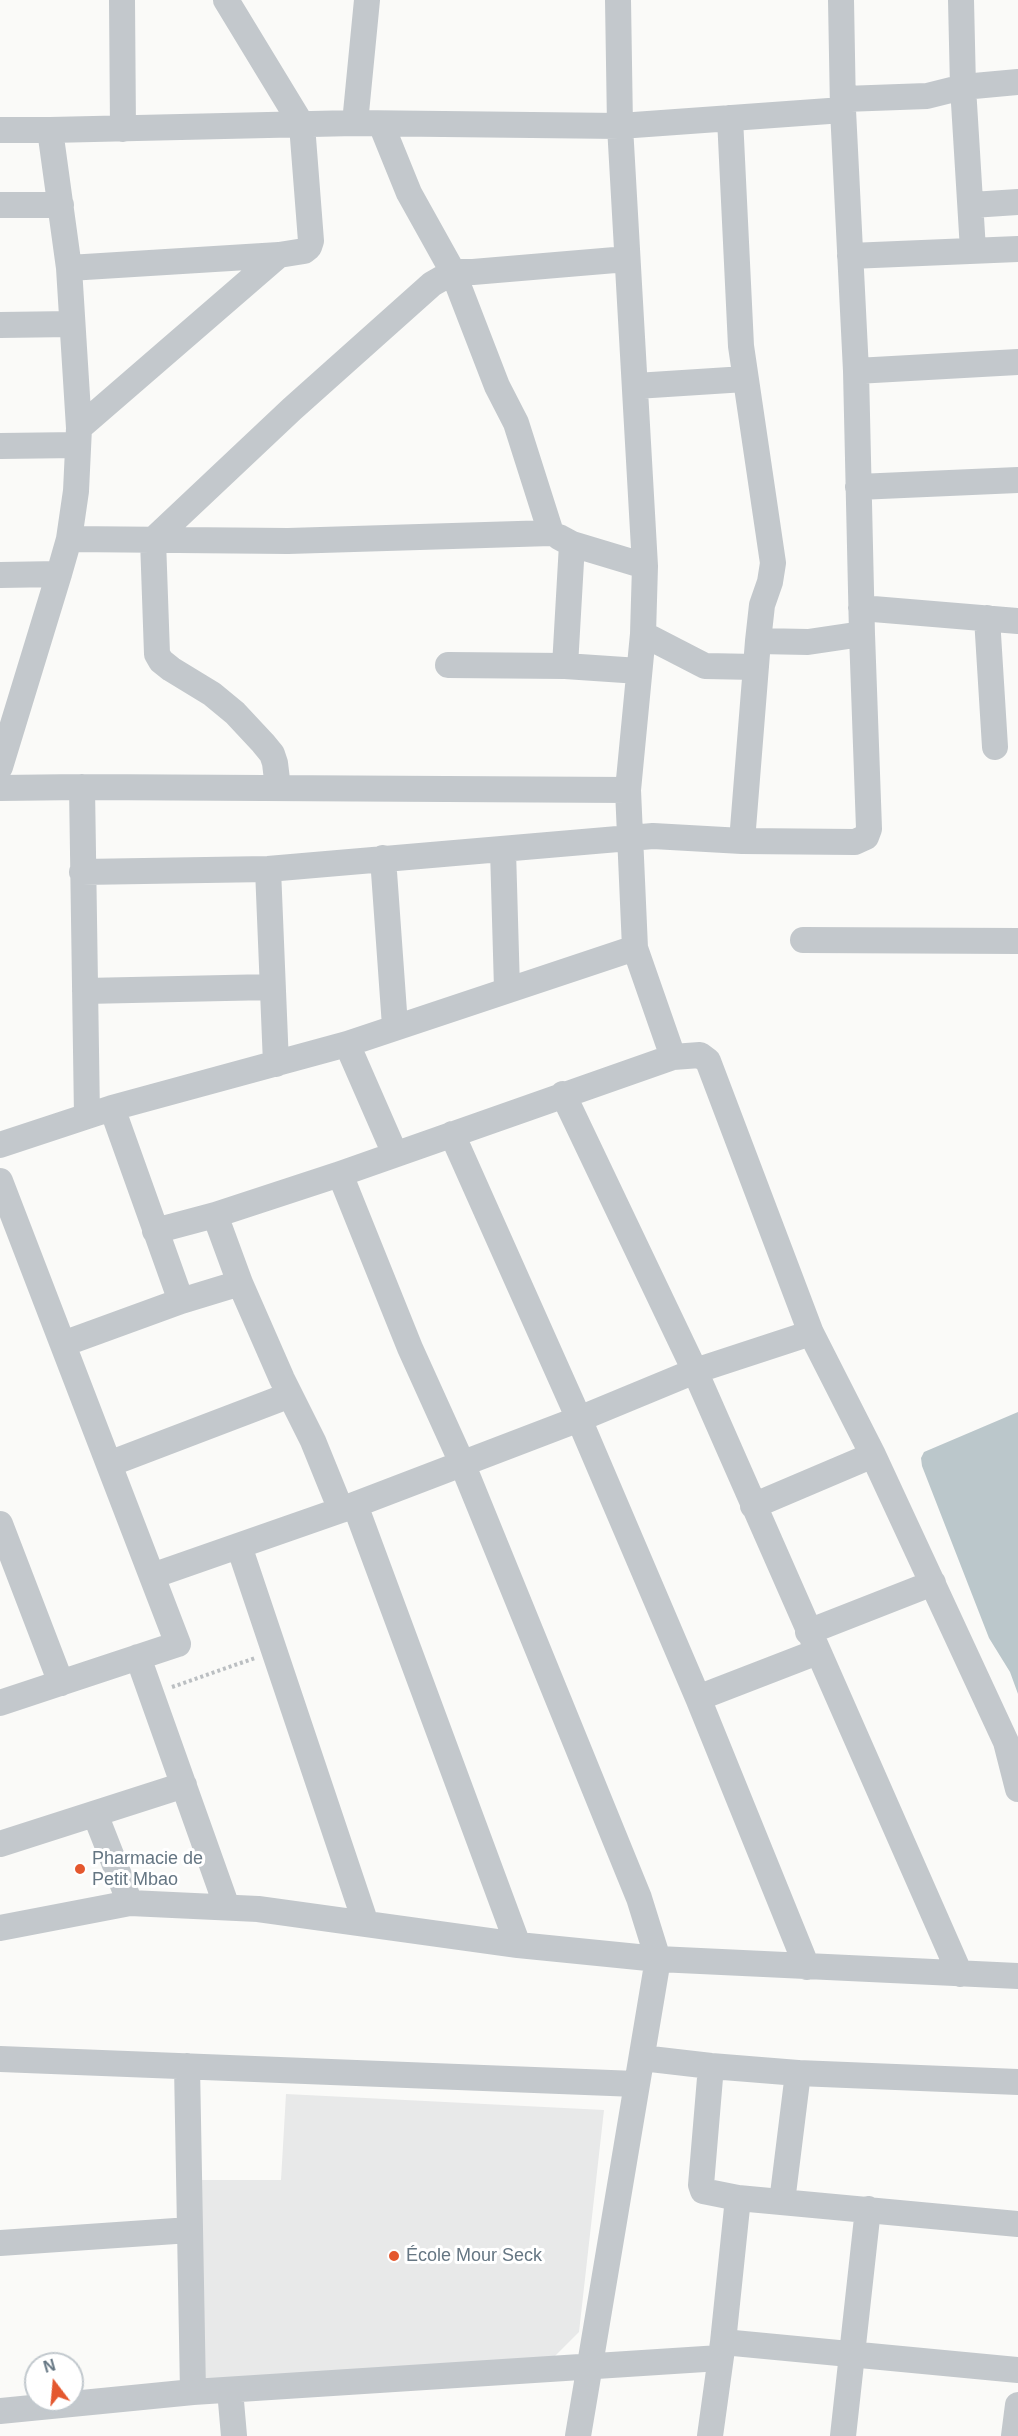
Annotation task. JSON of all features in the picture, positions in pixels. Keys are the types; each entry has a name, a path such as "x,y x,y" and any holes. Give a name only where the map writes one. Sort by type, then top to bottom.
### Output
{"street":[{"path":"122,0 123,129"},
{"path":"69,268 279,255 304,251 309,247 311,241 302,125 226,0"},
{"path":"355,123 367,0"},
{"path":"618,0 620,126 645,566 643,634 628,790 635,948 673,1057"},
{"path":"81,872 268,869 630,838 855,842 866,837 869,829 856,371 843,104 841,0"},
{"path":"961,0 963,87 973,250"},
{"path":"0,129 123,129 355,123 620,126 730,118 927,96 963,87 1018,82"},
{"path":"730,118 741,346 773,563 770,582 762,605 742,841"},
{"path":"381,124 409,193 453,272 497,386 516,423 562,538 565,666"},
{"path":"0,766 69,539 76,491 79,437 69,268 50,130"},
{"path":"972,205 1018,202"},
{"path":"0,205 61,205"},
{"path":"850,256 1018,249"},
{"path":"0,446 79,437 279,255"},
{"path":"278,788 272,754 263,743 235,713 212,694 160,661 157,654 153,540 343,363 426,289 453,272 627,259"},
{"path":"0,325 72,324"},
{"path":"856,371 1018,362"},
{"path":"636,386 745,379"},
{"path":"858,487 1018,480"},
{"path":"69,539 288,541 562,538 645,566"},
{"path":"0,575 59,574"},
{"path":"861,608 1018,621"},
{"path":"987,618 995,747"},
{"path":"643,634 705,666 756,667"},
{"path":"758,641 808,642 862,634"},
{"path":"448,665 565,666 639,671"},
{"path":"82,787 81,872 87,1116"},
{"path":"0,788 628,790"},
{"path":"503,850 507,989"},
{"path":"383,858 395,1026"},
{"path":"268,869 276,1064"},
{"path":"803,940 1018,941"},
{"path":"0,1145 112,1108 347,1044 395,1026 635,948"},
{"path":"85,991 272,987"},
{"path":"347,1044 395,1154"},
{"path":"155,1232 340,1174 673,1057 700,1055 708,1062 811,1333 873,1455 1006,1742 1018,1789"},
{"path":"563,1094 694,1371 960,1974"},
{"path":"112,1108 181,1301"},
{"path":"452,1134 579,1419 698,1698 807,1967"},
{"path":"340,1174 410,1348 462,1463 639,1898 658,1959 578,2436"},
{"path":"0,1181 178,1644 0,1703"},
{"path":"215,1215 240,1283 290,1395 348,1507 518,1945"},
{"path":"63,1344 181,1301 240,1283"},
{"path":"152,1576 348,1507 579,1419 694,1371 811,1333"},
{"path":"109,1464 290,1395"},
{"path":"753,1506 873,1455"},
{"path":"0,1524 61,1683"},
{"path":"239,1546 366,1924"},
{"path":"698,1698 933,1584"},
{"path":"138,1657 227,1907"},
{"path":"0,1844 183,1785"},
{"path":"95,1814 130,1903"},
{"path":"0,1928 130,1903 258,1908 518,1945 658,1959 1018,1976"},
{"path":"642,2058 798,2073 1018,2082"},
{"path":"0,2059 636,2084"},
{"path":"188,2066 193,2392"},
{"path":"711,2066 701,2185 708,2193 738,2198 1018,2224"},
{"path":"782,2202 798,2073"},
{"path":"710,2436 722,2350 738,2198"},
{"path":"843,2436 868,2209"},
{"path":"0,2243 190,2230"},
{"path":"0,2411 193,2392 589,2365 722,2350 852,2356 1018,2370"},
{"path":"230,2390 234,2436"},
{"path":"1014,2436 1018,2405"}],"path":[{"path":"151,1694 274,1651"}],"shaded area":[{"path":"1018,1412 1018,1694 1010,1672 989,1638 922,1466 921,1458 924,1452"},
{"name":"École Mour Seck","path":"286,2094 604,2110 579,2332 554,2357 202,2380 198,2180 281,2180"}],"place":[{"name":"Pharmacie de Petit Mbao","path":"80,1869"},
{"name":"École Mour Seck","path":"394,2256"}]}
